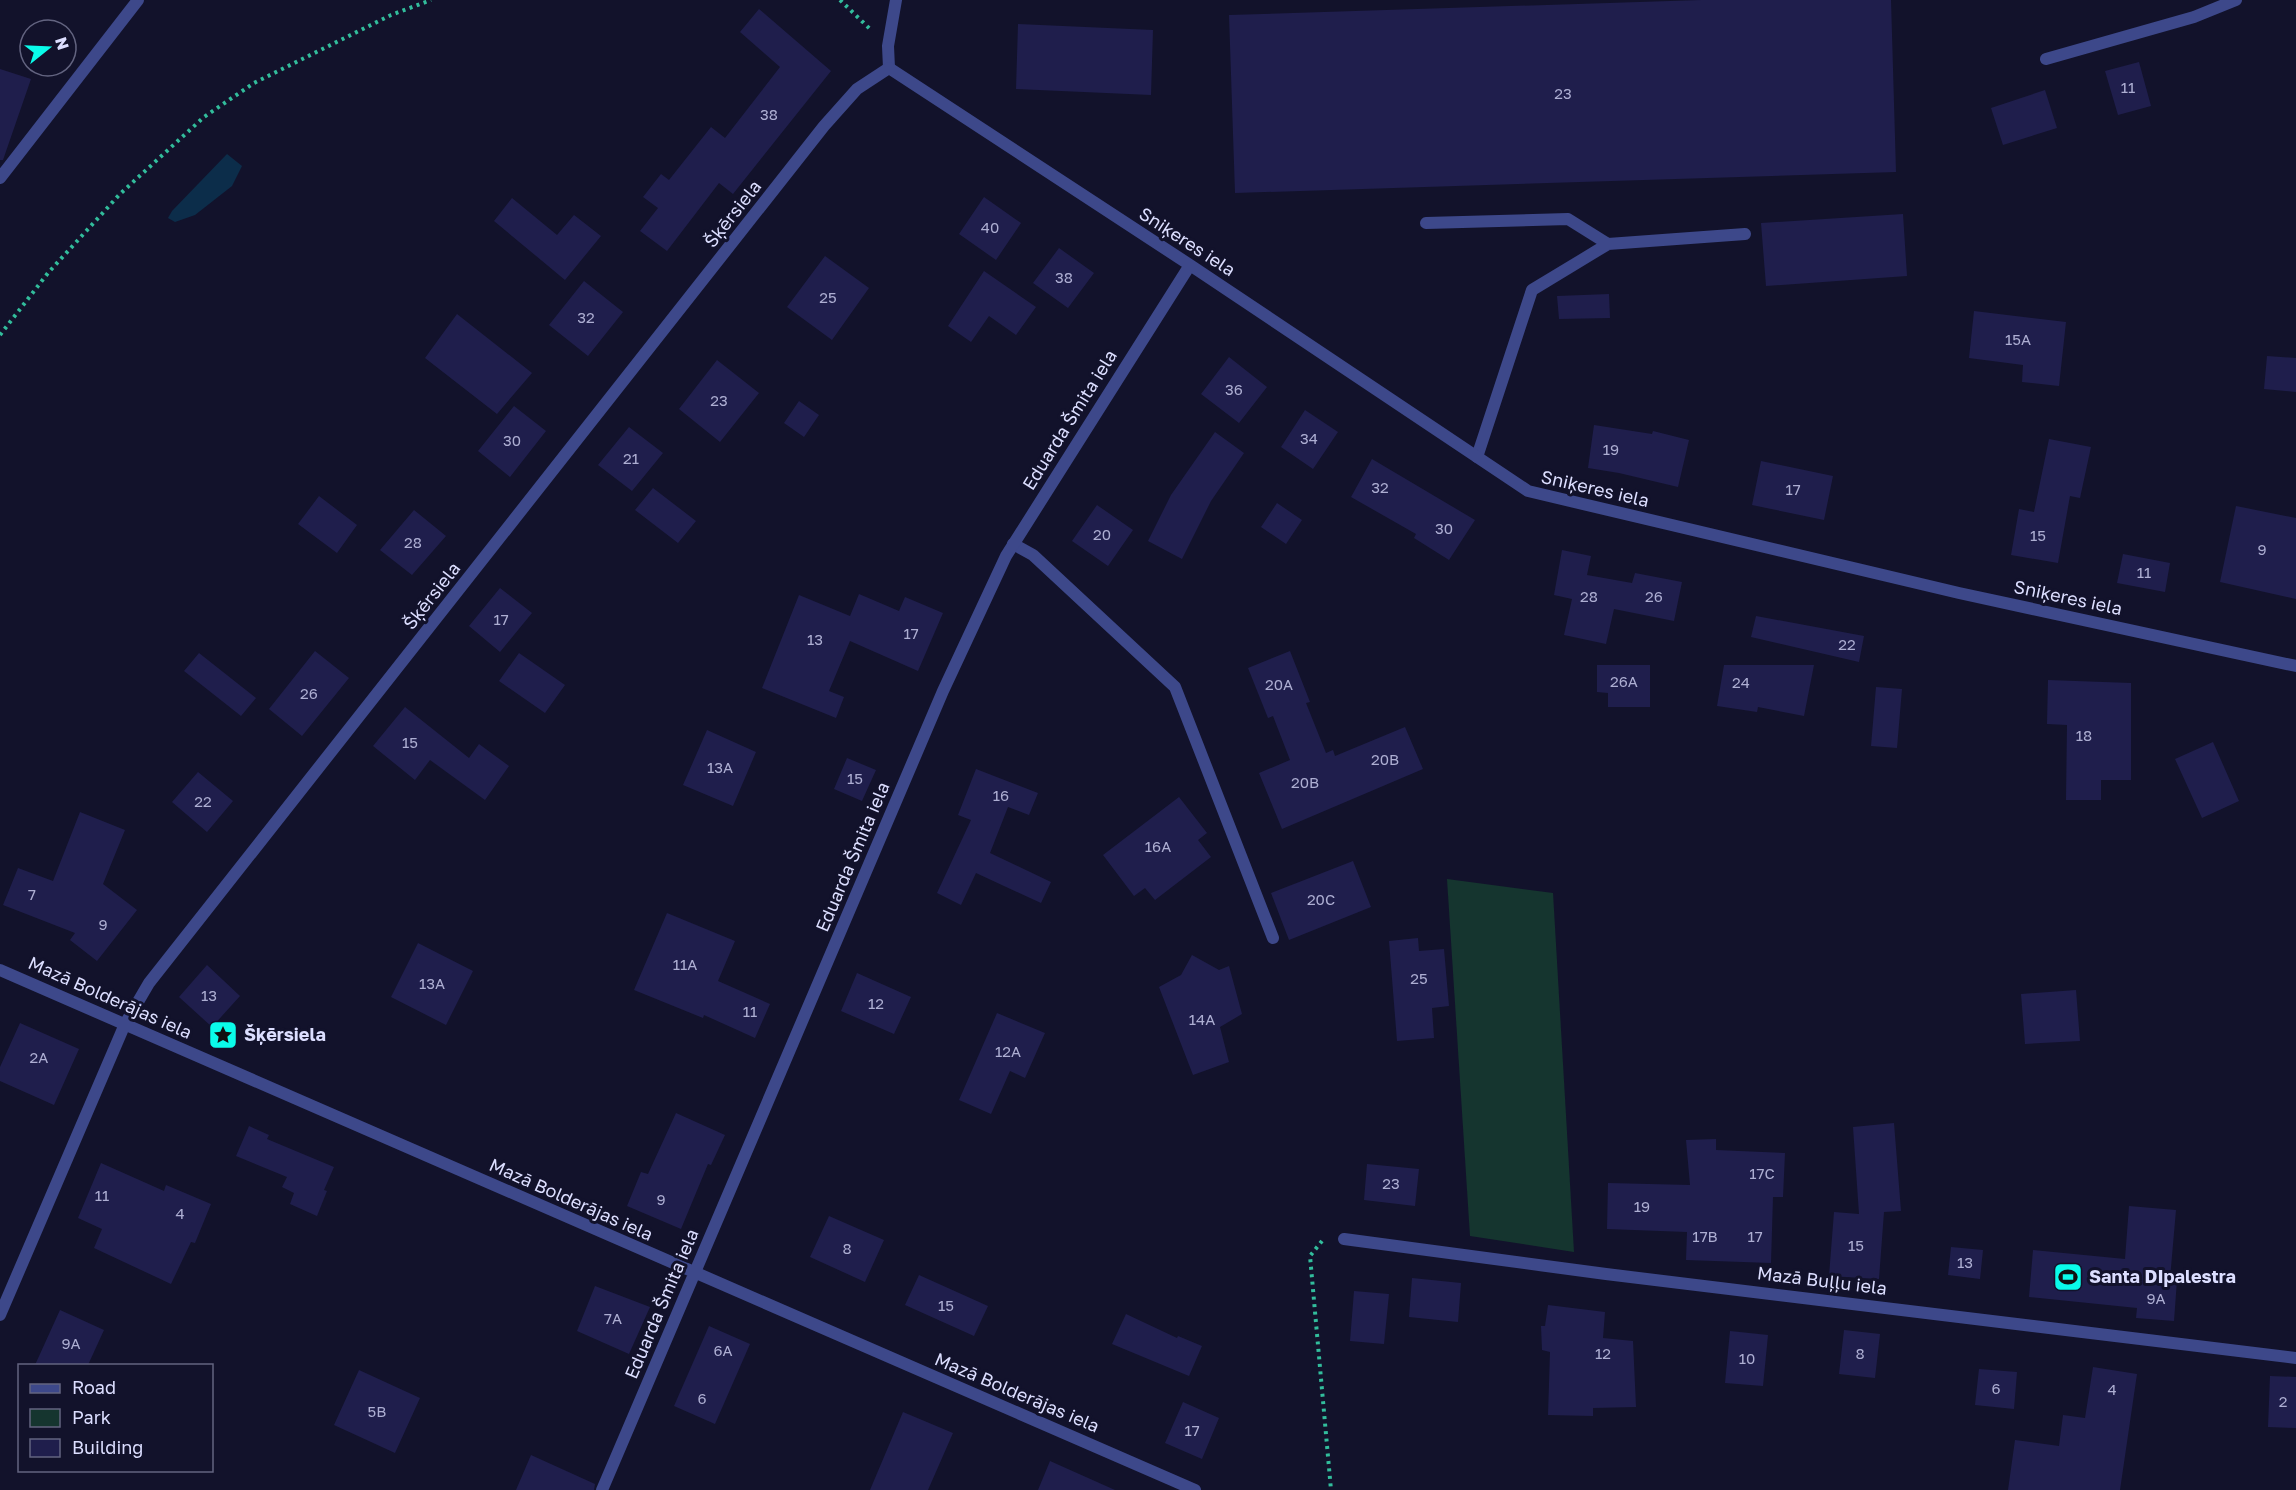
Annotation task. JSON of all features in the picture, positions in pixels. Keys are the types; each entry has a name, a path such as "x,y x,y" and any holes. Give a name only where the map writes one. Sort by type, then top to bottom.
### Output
{"street":[{"path":"0,178 138,0"},
{"path":"889,68 888,46 896,0"},
{"path":"2046,58 2194,17 2236,0"},
{"name":"Sniķeres iela","path":"889,68 1190,265 1528,491 1959,593 2296,666"},
{"name":"Šķērsiela","path":"0,1315 125,1024 149,983 824,126 857,89 889,68"},
{"path":"1426,223 1568,219 1608,244"},
{"path":"1477,457 1532,290 1608,244 1745,234"},
{"name":"Eduarda Šmita iela","path":"602,1490 943,691 1013,544 1190,265"},
{"path":"1013,544 1033,555 1175,687 1273,938"},
{"name":"Mazā Bolderājas iela","path":"0,970 1195,1490"},
{"name":"Mazā Buļļu iela","path":"1344,1239 1606,1274 2296,1358"}],"path":[{"path":"0,335 48,273 120,194 204,117 254,83 391,15 431,0"},
{"path":"840,0 888,46"},
{"path":"1331,1490 1310,1256 1323,1240 1344,1239"}],"green space":[{"path":"1447,879 1553,893 1574,1252 1470,1236"}],"water":[{"path":"227,154 242,166 232,186 195,215 175,222 168,218 172,211"}],"building":[{"path":"1701,0 1891,0 1896,172 1235,193 1229,15"},
{"path":"759,9 831,71 733,194 719,183 667,251 640,231 658,208 643,197 661,174 669,180 711,127 725,138 780,67 740,32"},
{"path":"1018,24 1153,30 1151,95 1016,89"},
{"path":"2139,62 2151,106 2118,115 2105,71"},
{"path":"0,69 18,75 18,78 31,79 3,160 0,160"},
{"path":"2045,90 2057,128 2003,145 1991,108"},
{"path":"984,197 1021,223 996,260 959,234"},
{"path":"512,198 557,235 574,215 601,236 565,280 494,221"},
{"path":"1903,214 1907,276 1766,286 1761,223"},
{"path":"1059,248 1094,273 1068,308 1033,283"},
{"path":"825,256 869,288 832,340 787,307"},
{"path":"984,271 1036,307 1016,335 989,316 971,342 948,326"},
{"path":"584,281 623,312 588,356 549,325"},
{"path":"1609,294 1610,318 1559,319 1557,296"},
{"path":"1974,311 2066,322 2059,386 2022,382 2023,365 1969,358"},
{"path":"457,314 532,373 497,414 425,358"},
{"path":"2267,356 2296,358 2296,392 2264,389"},
{"path":"1229,357 1267,387 1239,423 1201,394"},
{"path":"717,360 759,393 720,442 679,409"},
{"path":"799,401 819,415 804,437 784,423"},
{"path":"514,406 546,431 510,477 478,451"},
{"path":"1305,410 1338,432 1313,469 1281,447"},
{"path":"1594,425 1652,434 1653,431 1689,440 1678,487 1588,468"},
{"path":"629,427 663,453 632,491 598,465"},
{"path":"1215,432 1244,453 1211,501 1182,559 1148,541 1171,495"},
{"path":"2049,439 2091,447 2080,498 2070,496 2058,563 2011,555 2019,509 2034,512"},
{"path":"1372,459 1475,520 1449,560 1414,538 1416,534 1351,497"},
{"path":"1761,461 1833,476 1824,520 1752,505"},
{"path":"653,488 696,521 678,543 635,510"},
{"path":"319,496 357,525 337,553 298,524"},
{"path":"1277,503 1302,520 1286,544 1261,527"},
{"path":"1097,505 1133,530 1108,566 1072,541"},
{"path":"2236,506 2296,518 2296,599 2220,582"},
{"path":"414,510 446,536 412,575 380,550"},
{"path":"1562,550 1591,556 1587,575 1632,583 1635,573 1682,582 1674,621 1614,609 1606,644 1564,635 1572,599 1554,595"},
{"path":"2123,554 2170,563 2165,592 2117,583"},
{"path":"500,588 532,613 500,652 469,626"},
{"path":"859,594 899,611 905,597 943,613 918,671 850,641 829,691 844,697 836,718 762,688 799,595 850,616"},
{"path":"1756,616 1864,636 1859,662 1751,637"},
{"path":"315,651 349,678 302,736 269,709"},
{"path":"1290,651 1310,702 1306,703 1326,753 1333,750 1335,756 1405,727 1423,769 1282,829 1259,773 1290,760 1273,716 1268,718 1248,668"},
{"path":"199,653 256,698 241,716 184,671"},
{"path":"519,653 565,685 545,713 499,681"},
{"path":"1597,665 1650,665 1650,707 1608,707 1608,693 1597,692"},
{"path":"1724,665 1814,665 1804,716 1758,707 1757,712 1717,706"},
{"path":"2048,680 2131,683 2131,780 2101,780 2101,800 2066,800 2067,725 2047,724"},
{"path":"1876,687 1902,689 1897,748 1871,746"},
{"path":"405,707 469,758 479,744 509,766 485,800 430,760 415,780 373,746"},
{"path":"707,730 756,752 733,806 683,785"},
{"path":"2213,742 2239,801 2202,818 2175,759"},
{"path":"847,758 876,770 862,801 834,789"},
{"path":"976,769 1038,793 1029,815 1008,807 990,853 1051,882 1041,903 976,873 961,905 937,893 971,820 958,815"},
{"path":"198,772 233,801 207,832 172,802"},
{"path":"1179,797 1207,833 1198,840 1211,857 1155,900 1145,888 1134,896 1103,855"},
{"path":"80,812 125,830 103,884 137,910 97,961 70,940 75,933 3,905 18,868 53,881"},
{"path":"1353,861 1371,907 1289,940 1271,893"},
{"path":"667,913 735,941 718,981 770,1004 755,1038 704,1015 703,1018 634,990"},
{"path":"1418,938 1419,951 1444,949 1449,1006 1432,1008 1434,1038 1397,1041 1389,941"},
{"path":"418,943 473,971 446,1025 391,997"},
{"path":"1192,955 1219,970 1229,966 1242,1014 1220,1027 1229,1062 1193,1075 1159,987 1181,975"},
{"path":"207,965 240,996 212,1027 179,997"},
{"path":"857,973 911,997 894,1034 841,1011"},
{"path":"2076,990 2080,1041 2025,1044 2021,994"},
{"path":"997,1013 1045,1033 1025,1078 1010,1071 991,1114 959,1100"},
{"path":"20,1023 79,1049 54,1105 0,1081 0,1067"},
{"path":"676,1113 725,1135 711,1165 708,1164 681,1229 627,1206 641,1172 648,1174"},
{"path":"1894,1123 1901,1211 1884,1212 1879,1279 1829,1276 1834,1212 1859,1214 1853,1127"},
{"path":"249,1126 269,1135 267,1139 334,1167 324,1190 327,1191 317,1216 290,1204 294,1193 282,1187 287,1177 236,1156"},
{"path":"1716,1139 1716,1150 1785,1153 1783,1197 1773,1197 1771,1263 1686,1260 1687,1232 1607,1229 1608,1183 1690,1185 1686,1140"},
{"path":"101,1163 164,1191 166,1185 211,1204 195,1243 191,1242 171,1284 94,1248 102,1229 78,1218"},
{"path":"1367,1164 1419,1169 1415,1206 1364,1200"},
{"path":"2129,1206 2176,1210 2170,1279 2177,1280 2174,1321 2136,1318 2137,1308 2029,1297 2033,1250 2125,1259"},
{"path":"829,1216 884,1240 865,1282 810,1257"},
{"path":"1951,1247 1983,1250 1980,1279 1948,1275"},
{"path":"919,1275 988,1306 974,1336 905,1305"},
{"path":"1412,1278 1461,1283 1458,1322 1409,1317"},
{"path":"595,1286 650,1307 629,1354 577,1331"},
{"path":"1354,1291 1389,1294 1384,1344 1350,1341"},
{"path":"1548,1305 1605,1312 1603,1338 1633,1341 1636,1407 1593,1408 1593,1416 1548,1415 1550,1352 1542,1350 1541,1326 1545,1326"},
{"path":"60,1310 104,1330 88,1364 35,1364"},
{"path":"1126,1314 1177,1338 1178,1336 1202,1346 1189,1376 1112,1344"},
{"path":"709,1326 750,1344 715,1424 674,1406"},
{"path":"1844,1330 1880,1334 1875,1378 1839,1374"},
{"path":"1730,1331 1768,1335 1763,1386 1725,1383"},
{"path":"2093,1367 2137,1374 2120,1490 2008,1490 2015,1440 2059,1446 2063,1415 2085,1418"},
{"path":"1979,1369 2017,1372 2014,1409 1975,1405"},
{"path":"359,1370 420,1398 395,1453 334,1425"},
{"path":"2270,1376 2296,1377 2296,1428 2268,1427"},
{"path":"1183,1402 1219,1418 1202,1459 1165,1443"},
{"path":"903,1412 953,1433 928,1490 870,1490"},
{"path":"531,1455 595,1484 594,1490 516,1490"},
{"path":"1050,1461 1115,1490 1038,1490"}],"place":[{"name":"Šķērsiela","path":"223,1035"},
{"name":"Santa DIpalestra","path":"2068,1277"}]}
